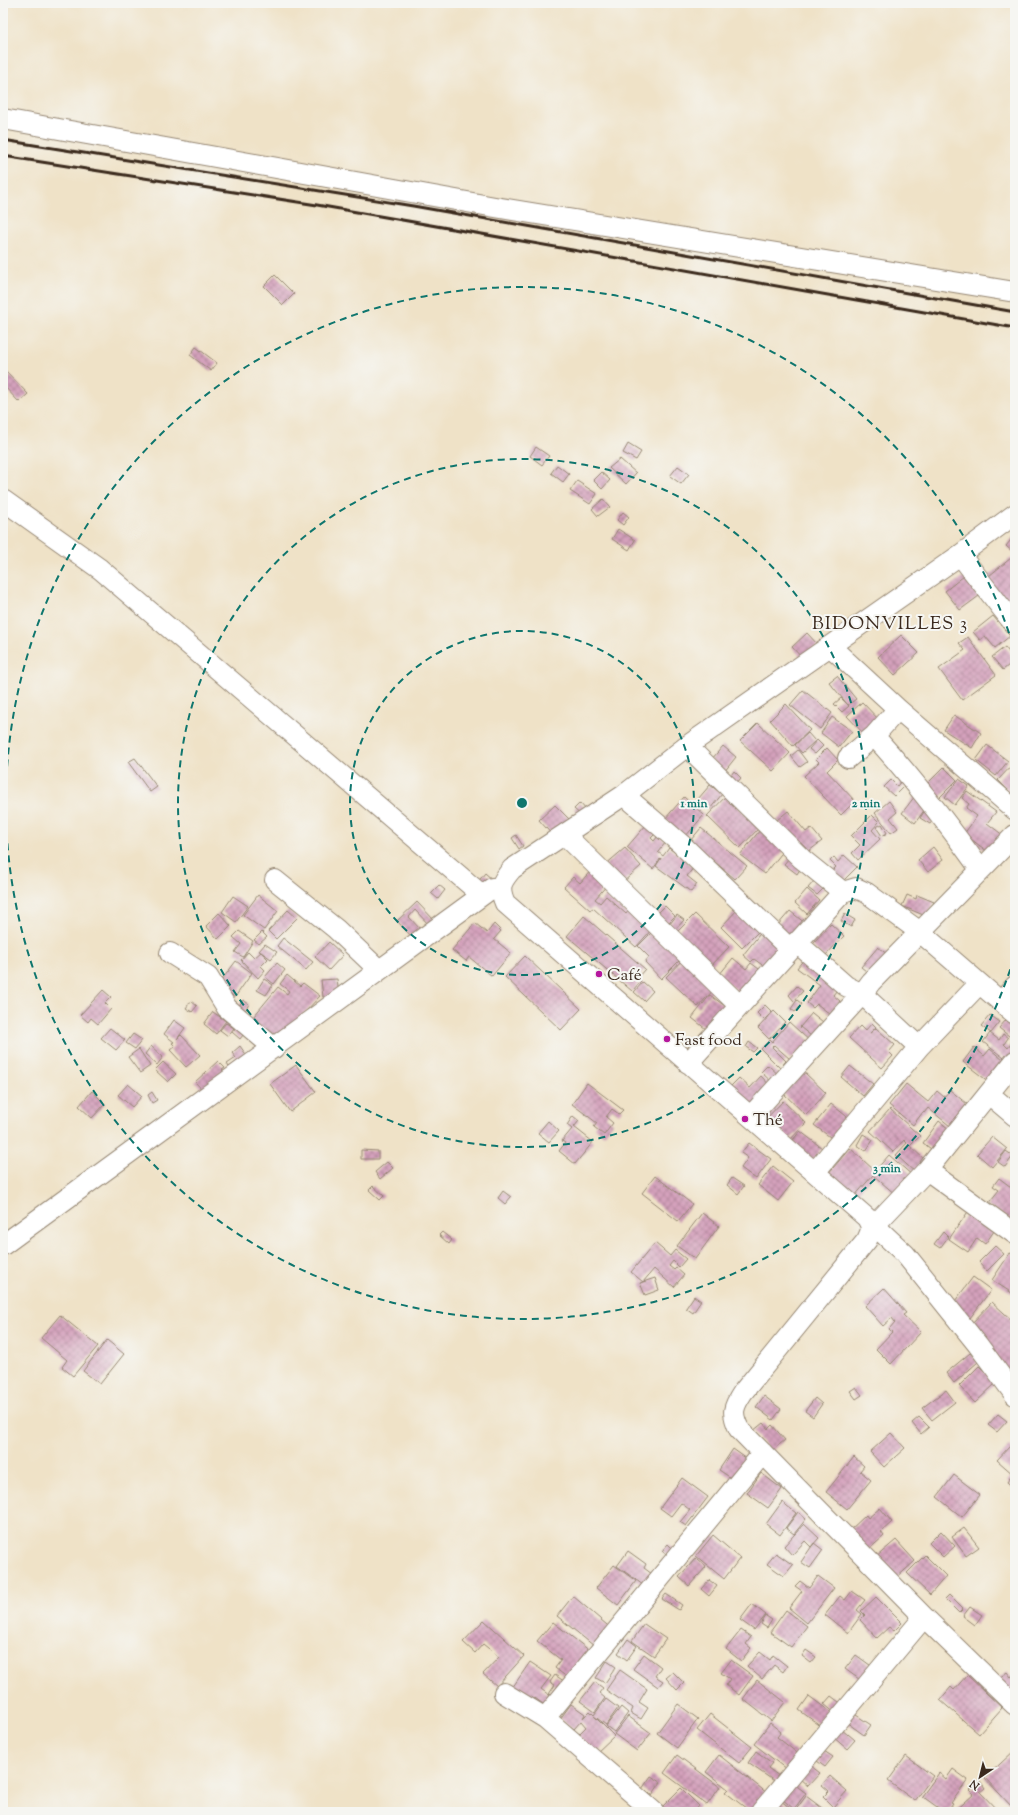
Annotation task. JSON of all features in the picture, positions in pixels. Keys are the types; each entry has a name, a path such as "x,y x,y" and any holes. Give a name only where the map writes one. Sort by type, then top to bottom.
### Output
{"street":[{"path":"3,119 494,207 1015,292"},
{"path":"3,500 100,569 482,895"},
{"path":"3,1245 503,880 512,869 624,795 688,746 960,555 1015,514"},
{"path":"960,555 1015,625"},
{"path":"830,646 898,709 1015,810"},
{"path":"848,758 874,736 898,709"},
{"path":"874,736 900,764 942,816 980,869"},
{"path":"688,746 802,859 843,892"},
{"path":"624,795 681,844 793,946 846,986 862,994 919,1047"},
{"path":"565,835 738,1005"},
{"path":"751,1116 862,994 871,982 980,869 1015,835"},
{"path":"275,880 336,929 379,970"},
{"path":"503,880 500,892 505,903 815,1172 905,1254 978,1345 1015,1395"},
{"path":"688,1063 738,1005 843,892 856,888 867,893 920,932 1008,1008 1015,986"},
{"path":"170,953 208,977 227,1008 274,1048"},
{"path":"815,1172 919,1047 979,984"},
{"path":"1015,1061 927,1170 873,1226 867,1240 737,1402 733,1416 739,1429 924,1617 1015,1705"},
{"path":"989,1094 1015,1116"},
{"path":"927,1170 1015,1234"},
{"path":"545,1718 763,1453"},
{"path":"761,1812 924,1617"},
{"path":"504,1693 545,1718 654,1812"}],"building":[{"path":"275,275 294,294 283,305 264,286"},
{"path":"196,347 217,363 211,371 190,355"},
{"path":"3,368 28,394 19,402 3,385"},
{"path":"628,444 641,452 636,460 623,453"},
{"path":"536,447 549,456 542,465 530,456"},
{"path":"620,459 636,473 626,484 609,468"},
{"path":"557,465 569,474 563,482 551,473"},
{"path":"678,466 689,474 681,484 670,476"},
{"path":"601,472 610,480 602,489 593,480"},
{"path":"577,481 597,494 590,504 570,491"},
{"path":"603,499 610,507 598,516 592,509"},
{"path":"623,512 629,517 623,525 617,520"},
{"path":"618,529 635,540 629,550 612,539"},
{"path":"1015,535 1015,554 1006,546"},
{"path":"1011,558 1015,563 1015,617 984,580"},
{"path":"964,576 979,596 960,610 945,591"},
{"path":"993,616 1010,636 995,648 985,636 980,640 973,632"},
{"path":"807,633 818,645 803,659 792,647"},
{"path":"901,635 919,653 895,675 878,657"},
{"path":"968,637 996,675 962,700 939,669 965,650 959,643"},
{"path":"1005,647 1015,660 1003,670 992,657"},
{"path":"837,676 856,699 848,705 829,682"},
{"path":"803,690 832,713 820,729 790,705"},
{"path":"841,698 849,706 842,712 834,704"},
{"path":"862,702 881,722 866,736 847,716"},
{"path":"786,704 810,730 793,746 770,720"},
{"path":"954,715 981,733 972,748 944,730"},
{"path":"832,717 852,731 839,747 821,733"},
{"path":"758,723 790,753 773,771 740,741"},
{"path":"808,733 815,741 802,753 795,745"},
{"path":"817,740 823,746 815,754 809,749"},
{"path":"987,745 1008,761 996,776 976,760"},
{"path":"723,746 736,757 724,772 711,760"},
{"path":"827,748 838,760 827,771 855,801 841,815 804,776 819,762 816,759"},
{"path":"798,750 807,762 800,767 791,756"},
{"path":"135,758 157,787 150,792 128,762"},
{"path":"1015,762 1015,790 1012,794 998,780"},
{"path":"944,767 957,780 938,799 925,786"},
{"path":"734,771 741,778 736,784 729,778"},
{"path":"903,779 907,783 894,796 884,787 891,780 897,786"},
{"path":"959,779 969,786 955,805 945,797"},
{"path":"710,785 722,794 710,809 698,799"},
{"path":"967,791 996,812 987,823 1004,836 991,854 964,834 977,816 966,808 969,804 962,798"},
{"path":"727,795 759,828 740,848 707,816"},
{"path":"915,796 928,805 915,823 902,813"},
{"path":"684,797 704,815 685,837 665,819"},
{"path":"889,801 897,812 890,818 898,828 891,833 875,813"},
{"path":"580,803 587,811 582,816 574,809"},
{"path":"555,805 571,821 554,837 539,820"},
{"path":"926,809 936,816 930,824 920,818"},
{"path":"788,811 806,832 811,828 822,841 805,854 777,820"},
{"path":"872,815 879,822 872,830 880,839 858,860 852,853 860,845 851,836"},
{"path":"647,824 657,832 651,838 654,841 658,836 666,842 658,852 663,856 669,848 694,867 687,876 697,884 691,892 656,866 661,858 653,869 627,847"},
{"path":"882,824 887,833 882,836 876,827"},
{"path":"701,828 747,866 735,879 690,841"},
{"path":"760,830 785,849 765,874 740,855"},
{"path":"516,835 523,846 519,849 512,838"},
{"path":"933,847 943,860 928,872 918,860"},
{"path":"625,848 641,866 621,884 605,865"},
{"path":"844,855 857,867 842,882 831,872 836,867 830,861 834,857 838,862"},
{"path":"790,857 802,866 797,874 784,864"},
{"path":"592,869 608,884 595,899 600,903 606,896 626,914 631,908 653,928 636,947 593,908 590,910 564,887 573,877 580,883"},
{"path":"485,873 494,881 485,890 477,883"},
{"path":"815,880 824,888 817,895 808,888"},
{"path":"439,885 445,890 438,899 431,893"},
{"path":"807,889 819,900 807,914 795,903"},
{"path":"258,895 278,911 264,930 243,915"},
{"path":"907,895 916,899 917,895 934,902 928,917 902,906"},
{"path":"233,896 248,906 236,922 222,912"},
{"path":"417,902 435,921 430,926 415,910 409,917 420,929 412,937 397,921"},
{"path":"665,906 675,916 667,924 657,914"},
{"path":"740,907 762,928 742,948 721,927"},
{"path":"288,910 297,918 276,939 268,931"},
{"path":"790,911 806,924 793,939 777,926"},
{"path":"219,913 231,926 218,939 206,926"},
{"path":"695,914 729,947 710,967 676,933"},
{"path":"845,914 855,920 851,927 841,921"},
{"path":"677,915 684,920 675,930 669,925"},
{"path":"584,916 645,969 637,978 641,981 632,991 567,936"},
{"path":"475,923 487,933 494,924 501,931 494,939 511,953 492,976 469,957 466,961 452,950"},
{"path":"831,924 844,936 824,957 811,945"},
{"path":"655,929 684,956 661,979 645,962 649,957 638,946"},
{"path":"763,930 783,946 765,967 754,959 751,962 743,955"},
{"path":"239,931 253,941 243,957 235,952 241,944 233,937"},
{"path":"262,932 267,937 259,944 254,940"},
{"path":"283,938 313,962 306,970 277,946"},
{"path":"329,942 343,955 329,970 315,957"},
{"path":"265,944 277,952 271,959 259,951"},
{"path":"878,947 893,959 876,979 861,967"},
{"path":"248,952 254,958 261,952 268,959 261,966 265,970 258,978 241,960"},
{"path":"525,956 581,1009 561,1030 505,977"},
{"path":"684,958 716,987 698,1007 666,977"},
{"path":"733,958 746,969 751,963 763,972 742,995 719,975"},
{"path":"805,958 840,986 833,995 840,1001 830,1014 817,1004 813,1008 807,1003 820,985 797,968"},
{"path":"236,961 252,973 235,997 218,985"},
{"path":"277,963 285,970 274,984 265,977"},
{"path":"287,975 300,986 303,983 320,996 279,1040 272,1033 268,1037 249,1022 278,987 287,994 289,991 280,984"},
{"path":"264,979 273,985 266,995 257,990"},
{"path":"337,979 339,996 323,997 321,980"},
{"path":"643,982 653,991 644,1001 634,992"},
{"path":"797,986 803,991 794,1001 789,995"},
{"path":"103,990 111,997 105,1003 111,1009 98,1024 91,1018 88,1022 80,1015"},
{"path":"710,995 729,1009 711,1033 692,1018"},
{"path":"243,1000 249,1004 244,1013 237,1009"},
{"path":"797,1000 802,1004 795,1012 791,1009"},
{"path":"191,1001 197,1006 192,1012 186,1008"},
{"path":"765,1005 772,1012 764,1020 757,1013"},
{"path":"774,1011 785,1022 769,1039 758,1028"},
{"path":"213,1012 226,1021 216,1034 204,1024"},
{"path":"812,1013 828,1026 816,1040 800,1027"},
{"path":"990,1015 1000,1022 991,1033 981,1026"},
{"path":"174,1020 185,1028 177,1039 181,1035 200,1055 186,1067 170,1050 175,1046 172,1043 174,1042 164,1034"},
{"path":"1006,1020 1015,1027 1015,1059 1012,1064 983,1042 990,1033 999,1040 1003,1034 1008,1038 1004,1044 1008,1048 1014,1040 999,1028"},
{"path":"789,1022 812,1043 790,1059 774,1045 772,1047 786,1061 780,1068 761,1049 770,1040 772,1042"},
{"path":"226,1023 234,1028 228,1036 220,1030"},
{"path":"872,1023 876,1027 869,1034 876,1028 895,1045 889,1052 893,1056 882,1068 849,1038 860,1026 865,1031"},
{"path":"238,1025 246,1031 240,1039 232,1032"},
{"path":"110,1028 125,1040 116,1050 101,1038"},
{"path":"133,1034 142,1040 135,1049 126,1043"},
{"path":"749,1042 757,1048 753,1052 746,1047"},
{"path":"151,1046 163,1057 157,1065 145,1054"},
{"path":"240,1046 252,1063 234,1075 227,1064 236,1058 232,1053"},
{"path":"974,1047 984,1056 990,1049 1009,1065 993,1085 963,1062"},
{"path":"139,1049 150,1066 140,1073 128,1057"},
{"path":"218,1061 225,1068 222,1070 228,1077 207,1095 195,1082"},
{"path":"163,1062 176,1074 168,1082 155,1070"},
{"path":"296,1065 316,1092 290,1112 270,1084"},
{"path":"768,1065 783,1079 776,1086 761,1072"},
{"path":"850,1066 873,1084 863,1096 841,1077"},
{"path":"804,1072 826,1093 806,1115 783,1093"},
{"path":"761,1076 773,1089 754,1110 730,1087 739,1078 750,1088"},
{"path":"587,1083 623,1110 619,1114 612,1109 606,1117 613,1123 604,1135 594,1127 597,1123 572,1104"},
{"path":"128,1084 142,1096 132,1107 118,1095"},
{"path":"906,1084 928,1102 937,1091 944,1097 950,1090 967,1104 950,1126 928,1108 913,1125 889,1105"},
{"path":"92,1091 105,1104 92,1118 79,1106"},
{"path":"152,1092 157,1100 152,1103 148,1095"},
{"path":"783,1101 806,1123 787,1143 764,1121"},
{"path":"831,1104 850,1119 834,1140 814,1125"},
{"path":"890,1109 920,1136 910,1146 925,1160 917,1174 896,1155 907,1143 904,1140 893,1152 870,1131"},
{"path":"573,1116 579,1121 574,1127 593,1142 575,1164 559,1151 565,1143 562,1141 572,1129 567,1125"},
{"path":"548,1121 559,1131 549,1142 538,1133"},
{"path":"939,1121 954,1133 938,1154 923,1143"},
{"path":"800,1131 822,1148 812,1161 790,1144"},
{"path":"863,1134 873,1140 866,1151 857,1145"},
{"path":"992,1137 1007,1149 992,1167 977,1154"},
{"path":"749,1143 771,1159 756,1179 741,1168 748,1158 741,1153"},
{"path":"850,1148 875,1171 889,1155 913,1176 896,1195 873,1175 853,1198 827,1175"},
{"path":"361,1150 378,1151 378,1159 361,1159"},
{"path":"1006,1151 1013,1156 1005,1167 998,1162"},
{"path":"387,1162 393,1168 380,1179 375,1172"},
{"path":"773,1166 793,1182 778,1201 758,1185"},
{"path":"655,1176 692,1204 678,1221 642,1193"},
{"path":"732,1178 744,1186 738,1194 727,1185"},
{"path":"999,1178 1015,1190 1015,1223 987,1205 999,1190 993,1186"},
{"path":"373,1186 384,1196 380,1200 369,1190"},
{"path":"503,1191 511,1197 505,1204 498,1198"},
{"path":"972,1206 999,1224 985,1244 977,1238 968,1252 949,1239"},
{"path":"702,1213 719,1226 695,1259 677,1246"},
{"path":"442,1232 452,1240 449,1244 439,1235"},
{"path":"943,1232 948,1237 940,1248 934,1244"},
{"path":"655,1243 670,1256 675,1250 686,1259 679,1267 673,1261 669,1266 674,1270 676,1268 684,1275 674,1287 654,1269 643,1282 631,1272"},
{"path":"995,1246 1004,1254 987,1271 979,1262"},
{"path":"1015,1249 1015,1295 992,1280 1010,1253 1012,1254"},
{"path":"973,1277 991,1290 970,1318 952,1305"},
{"path":"655,1278 659,1290 645,1295 640,1283"},
{"path":"884,1288 906,1313 903,1315 921,1332 891,1364 876,1349 892,1332 889,1329 895,1322 892,1318 883,1326 865,1306"},
{"path":"694,1296 701,1301 693,1313 686,1308"},
{"path":"992,1302 1015,1323 1015,1377 982,1346 969,1326"},
{"path":"60,1315 98,1346 73,1376 62,1367 67,1360 41,1338"},
{"path":"107,1340 124,1354 100,1384 83,1371"},
{"path":"970,1353 978,1362 954,1383 946,1373"},
{"path":"979,1366 996,1383 975,1403 959,1386"},
{"path":"856,1387 862,1395 856,1399 850,1391"},
{"path":"946,1390 955,1402 932,1420 922,1408"},
{"path":"764,1396 781,1409 773,1420 756,1407"},
{"path":"815,1398 822,1404 813,1417 805,1411"},
{"path":"998,1414 1007,1421 997,1432 988,1425"},
{"path":"919,1417 929,1427 921,1434 912,1423"},
{"path":"763,1423 768,1429 772,1425 785,1440 770,1452 753,1431"},
{"path":"891,1433 905,1448 884,1467 870,1452"},
{"path":"1010,1446 1015,1450 1014,1475 997,1460"},
{"path":"733,1449 747,1459 734,1480 719,1470"},
{"path":"854,1457 864,1466 860,1471 871,1480 847,1509 826,1492"},
{"path":"761,1473 782,1489 768,1508 747,1493"},
{"path":"954,1475 980,1495 962,1517 937,1497"},
{"path":"1012,1475 1015,1478 1015,1489 1007,1482"},
{"path":"682,1478 708,1497 686,1526 680,1522 690,1510 681,1503 671,1516 660,1508"},
{"path":"782,1502 796,1513 780,1535 766,1524"},
{"path":"880,1508 892,1522 881,1532 884,1536 867,1551 849,1531 866,1515 868,1518"},
{"path":"798,1512 806,1519 794,1534 786,1528"},
{"path":"804,1524 819,1538 811,1547 805,1541 792,1555 784,1546"},
{"path":"964,1528 979,1547 966,1556 952,1537"},
{"path":"941,1531 955,1546 943,1557 929,1543"},
{"path":"713,1535 740,1558 724,1579 696,1556"},
{"path":"896,1540 915,1561 894,1580 875,1558"},
{"path":"814,1543 823,1550 810,1568 801,1562"},
{"path":"668,1544 673,1549 667,1555 662,1551"},
{"path":"628,1551 646,1564 644,1568 652,1574 643,1585 617,1566"},
{"path":"776,1553 793,1565 784,1576 767,1564"},
{"path":"925,1555 946,1576 930,1595 907,1573"},
{"path":"696,1558 706,1567 689,1586 679,1577"},
{"path":"614,1565 636,1581 618,1605 596,1588"},
{"path":"818,1576 834,1588 807,1623 789,1608 802,1591 795,1586 800,1581 809,1588"},
{"path":"709,1580 717,1586 709,1596 701,1589"},
{"path":"852,1591 865,1600 857,1610 862,1614 848,1633 825,1615 840,1596 845,1600"},
{"path":"666,1594 682,1605 679,1610 662,1599"},
{"path":"949,1595 963,1609 959,1613 945,1599"},
{"path":"573,1596 614,1631 599,1650 557,1616"},
{"path":"876,1597 902,1623 894,1631 889,1627 877,1638 860,1620 865,1615 861,1611"},
{"path":"752,1604 766,1615 754,1630 740,1620"},
{"path":"970,1607 982,1615 975,1625 963,1616"},
{"path":"786,1610 807,1626 791,1647 770,1632"},
{"path":"766,1616 772,1620 767,1628 761,1624"},
{"path":"484,1620 524,1656 497,1686 483,1674 499,1657 483,1644 475,1653 463,1642"},
{"path":"553,1622 595,1655 573,1682 555,1668 561,1660 537,1641"},
{"path":"644,1624 666,1639 654,1656 632,1641"},
{"path":"741,1630 751,1637 746,1644 751,1648 741,1661 726,1649"},
{"path":"628,1639 637,1646 627,1660 618,1653"},
{"path":"806,1650 816,1657 811,1663 802,1656"},
{"path":"760,1652 770,1660 773,1655 787,1666 783,1672 774,1665 762,1679 747,1666"},
{"path":"644,1654 661,1667 655,1676 663,1681 658,1687 633,1669"},
{"path":"856,1655 874,1668 863,1682 845,1669"},
{"path":"731,1660 753,1676 739,1695 726,1685 730,1679 721,1673"},
{"path":"607,1661 616,1667 605,1683 596,1678"},
{"path":"530,1662 551,1676 541,1689 553,1698 547,1707 535,1698 530,1705 510,1691"},
{"path":"620,1670 647,1689 639,1702 648,1708 641,1719 631,1713 633,1708 606,1690"},
{"path":"673,1672 684,1683 677,1690 666,1678"},
{"path":"1007,1672 1011,1677 1015,1674 1015,1691 1011,1694 999,1678"},
{"path":"555,1675 565,1682 554,1698 549,1694 555,1685 550,1682"},
{"path":"967,1675 1002,1708 979,1734 940,1700 951,1687 954,1690"},
{"path":"757,1680 785,1702 771,1721 743,1699"},
{"path":"595,1682 603,1688 599,1693 605,1698 595,1712 580,1701"},
{"path":"809,1696 832,1713 822,1727 799,1710"},
{"path":"831,1696 843,1705 836,1714 824,1704"},
{"path":"606,1699 618,1708 606,1725 594,1716 614,1736 595,1754 577,1736 586,1727 581,1721 574,1729 560,1719 571,1704 585,1714 583,1718 590,1711 594,1715"},
{"path":"678,1704 698,1719 677,1748 657,1733"},
{"path":"621,1707 628,1713 614,1732 606,1726"},
{"path":"853,1713 871,1725 864,1735 846,1722"},
{"path":"710,1714 752,1747 739,1763 697,1730"},
{"path":"628,1716 651,1733 637,1751 614,1734"},
{"path":"770,1723 781,1732 777,1737 801,1756 786,1769 754,1744"},
{"path":"841,1728 855,1740 847,1749 833,1737"},
{"path":"1015,1750 1015,1805 1012,1807 985,1778"},
{"path":"756,1751 772,1763 768,1768 783,1779 780,1785 748,1763"},
{"path":"824,1751 833,1757 825,1767 817,1761"},
{"path":"677,1755 720,1787 707,1805 664,1773"},
{"path":"719,1755 772,1797 760,1812 751,1812 725,1792 728,1789 706,1772"},
{"path":"906,1756 933,1776 915,1801 888,1781"},
{"path":"811,1766 820,1773 808,1786 799,1778"},
{"path":"953,1769 968,1780 951,1803 953,1804 947,1812 944,1812 922,1796 939,1773 946,1779"},
{"path":"651,1776 661,1782 652,1795 642,1789"},
{"path":"830,1776 847,1791 833,1807 823,1797 829,1791 822,1785"},
{"path":"980,1781 985,1788 980,1792 999,1812 954,1812 974,1794 970,1790"},
{"path":"794,1784 806,1793 794,1809 782,1799"},
{"path":"681,1788 699,1806 694,1812 665,1812 661,1808"},
{"path":"806,1796 826,1811 795,1811"},
{"path":"780,1800 795,1812 772,1812"}],"railway":[{"path":"3,140 413,206 1015,312"},
{"path":"3,156 317,205 1015,328"}],"place":[{"name":"Café","path":"599,974"},
{"name":"Fast food","path":"667,1039"},
{"name":"Thé","path":"745,1119"}],"district":[{"name":"BIDONVILLES 3","path":"890,622"}]}
